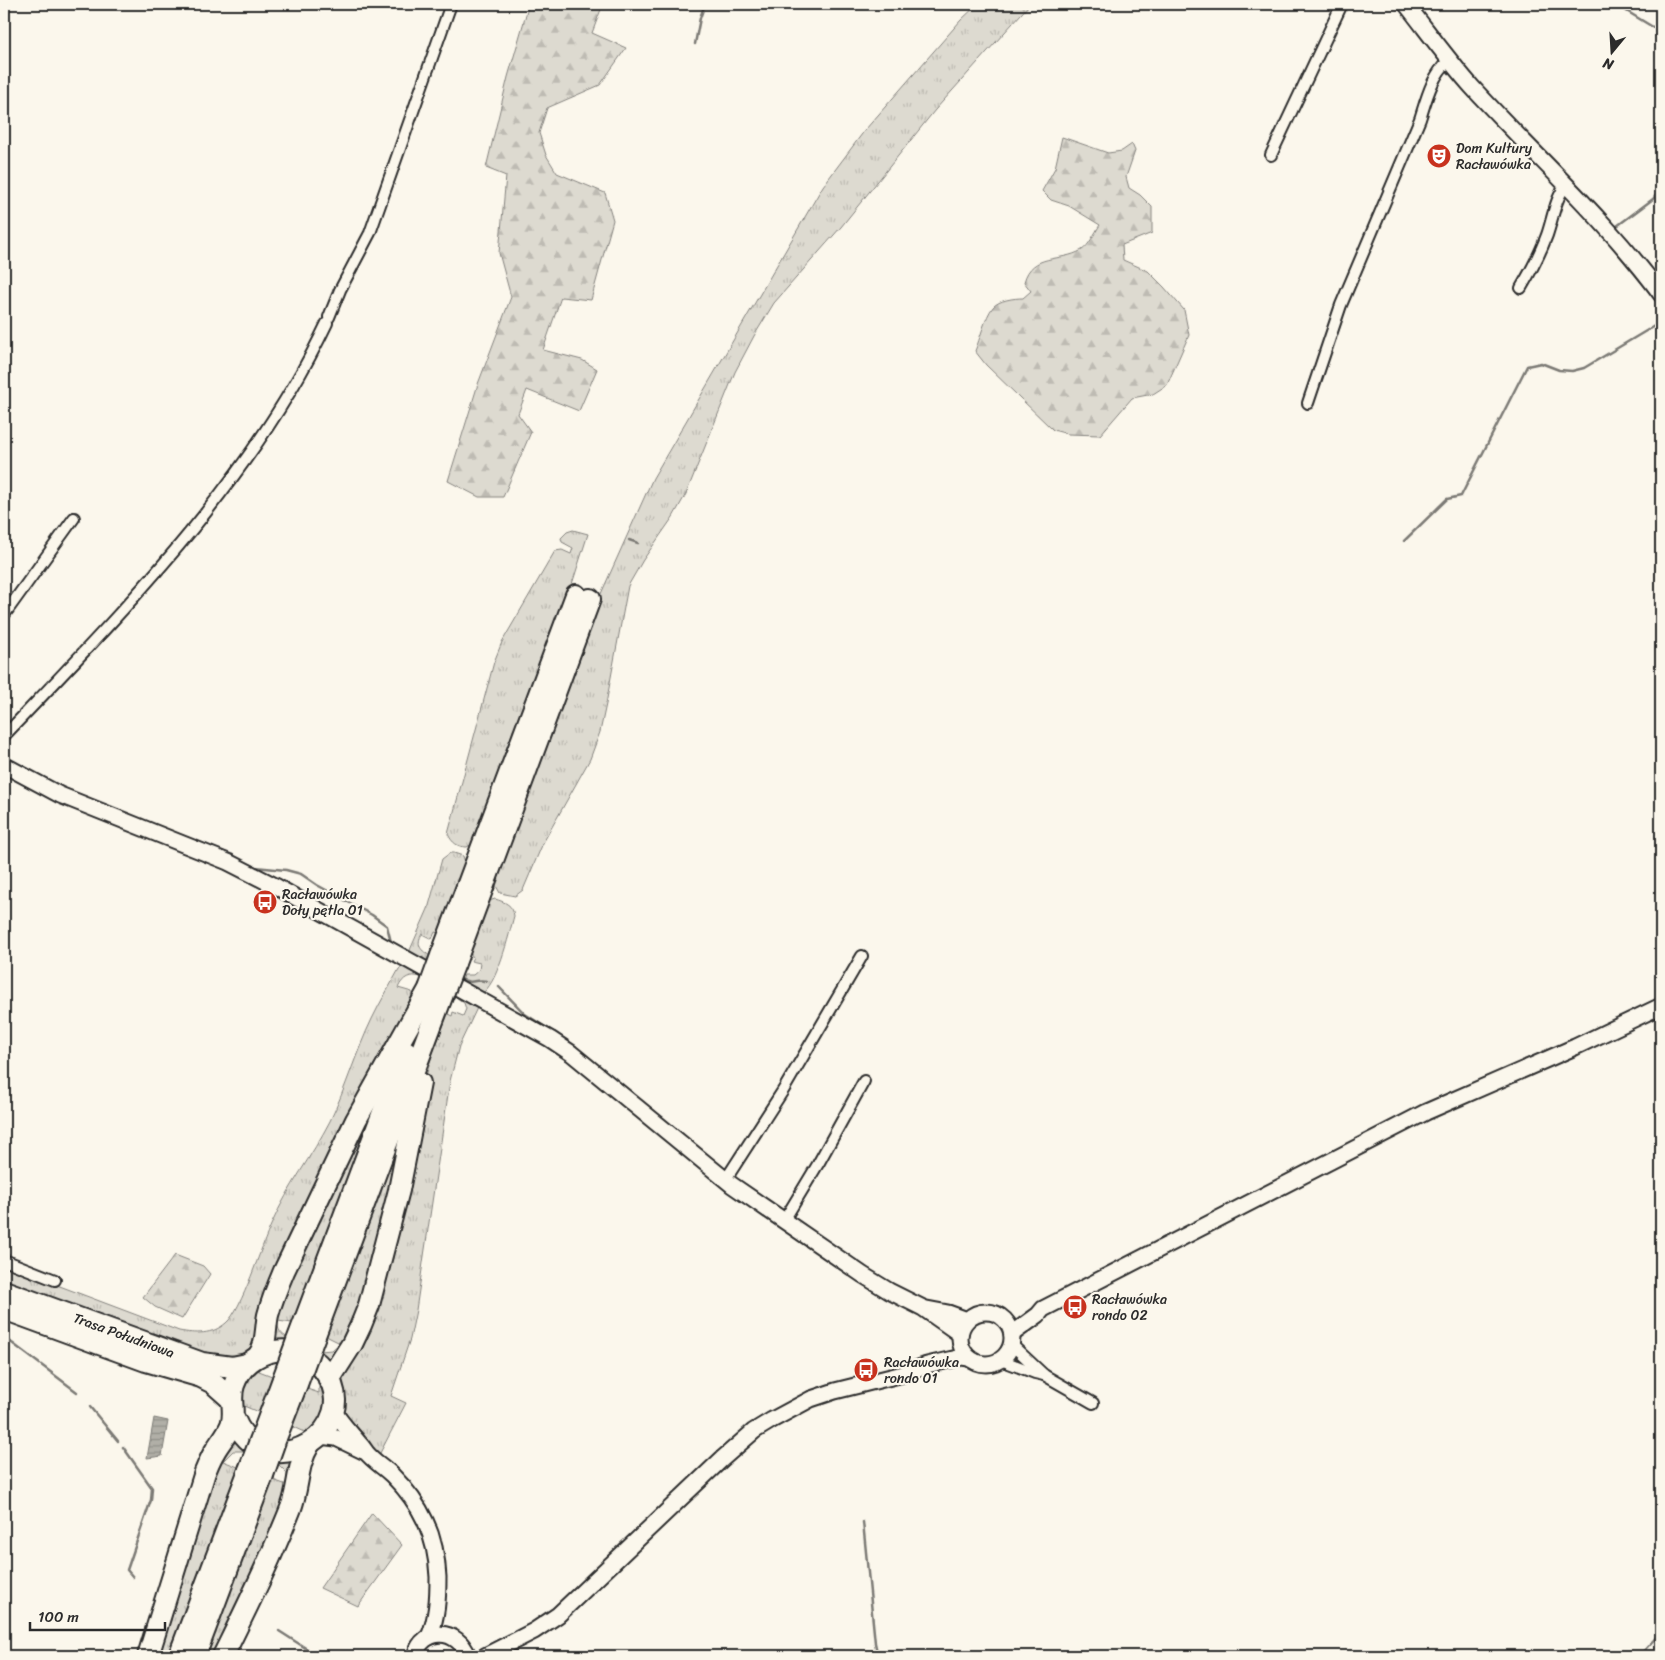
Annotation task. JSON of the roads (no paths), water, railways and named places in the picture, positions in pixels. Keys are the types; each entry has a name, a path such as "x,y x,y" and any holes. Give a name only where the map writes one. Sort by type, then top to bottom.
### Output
{"highway":[{"path":"179,1656 256,1473 583,597"},
{"path":"329,1380 362,1326 369,1305 399,1190 436,991"},
{"path":"148,1656 205,1472 214,1452 231,1427 236,1380 264,1346 268,1315 274,1293 356,1120 436,991"},
{"path":"304,1343 430,1029"},
{"name":"Trasa Południowa","path":"4,1291 202,1363 232,1367 252,1360"},
{"name":"Trasa Południowa","path":"4,1309 146,1361 214,1382 233,1408"},
{"path":"223,1656 286,1520 298,1486 300,1464 314,1441 328,1426 333,1410 334,1396 329,1380 318,1364 302,1353 282,1350 270,1351 252,1360"},
{"path":"233,1408 239,1428 247,1438 262,1448 273,1452 286,1452 298,1450 314,1441"},
{"path":"195,1656 256,1473"}],"street":[{"path":"4,736 164,563 210,506 282,405 312,354 340,290 374,224 451,4"},
{"path":"1271,155 1342,4"},
{"path":"1406,4 1449,60 1500,117 1567,184 1618,240 1661,294"},
{"path":"1308,403 1341,305 1420,119 1432,83 1449,60"},
{"path":"1521,288 1536,262 1560,195 1567,184"},
{"path":"4,615 74,518"},
{"path":"4,765 60,795 228,862 277,887 521,1022 571,1053 726,1179 783,1222 890,1291 923,1308 948,1313 962,1332 962,1349 969,1358"},
{"path":"726,1179 784,1089 862,956"},
{"path":"1012,1339 1043,1310 1426,1112 1575,1047 1661,1006"},
{"path":"783,1222 864,1081"},
{"path":"4,1260 55,1280"},
{"path":"1005,1319 1036,1310 1043,1310"},
{"path":"485,1656 534,1632 558,1614 715,1465 754,1431 811,1399 856,1385 962,1357 987,1365 1001,1360 1010,1351 1012,1339 1010,1326 998,1314 981,1312 973,1315 962,1332 927,1365"},
{"path":"1012,1339 1044,1375 1093,1404"},
{"path":"1001,1360 1044,1375"},
{"path":"333,1410 362,1445 366,1453"},
{"path":"314,1441 336,1438 366,1453 401,1484 418,1505 433,1538 437,1558 438,1603 429,1638"},
{"path":"438,1603 450,1636"},
{"path":"415,1656 421,1644 429,1638 442,1634 456,1639 467,1653 504,1646"}],"waterway":[{"path":"695,44 705,4"},
{"path":"1615,4 1661,32"},
{"path":"1617,226 1653,199 1661,189"},
{"path":"1604,236 1661,306"},
{"path":"1404,541 1447,499 1461,496 1527,366 1541,363 1559,370 1572,371 1584,368 1661,322"},
{"path":"629,540 638,543"},
{"path":"60,787 73,792"},
{"path":"248,864 255,867 286,870 301,874 317,885 372,915 387,926 391,942"},
{"path":"420,958 431,964"},
{"path":"458,978 471,982 487,981"},
{"path":"499,987 525,1014 569,1042"},
{"path":"4,1337 77,1392"},
{"path":"90,1407 118,1441"},
{"path":"123,1447 152,1488 151,1500 127,1570 133,1577"},
{"path":"863,1522 875,1643 878,1656"},
{"path":"279,1631 318,1656"},
{"path":"1639,1656 1661,1632"}],"place":[{"name":"Dom Kultury Racławówka","path":"1439,156"},
{"name":"Racławówka Doły pętla 01","path":"265,902"},
{"name":"Racławówka rondo 02","path":"1075,1307"},
{"name":"Racławówka rondo 01","path":"866,1370"}]}
